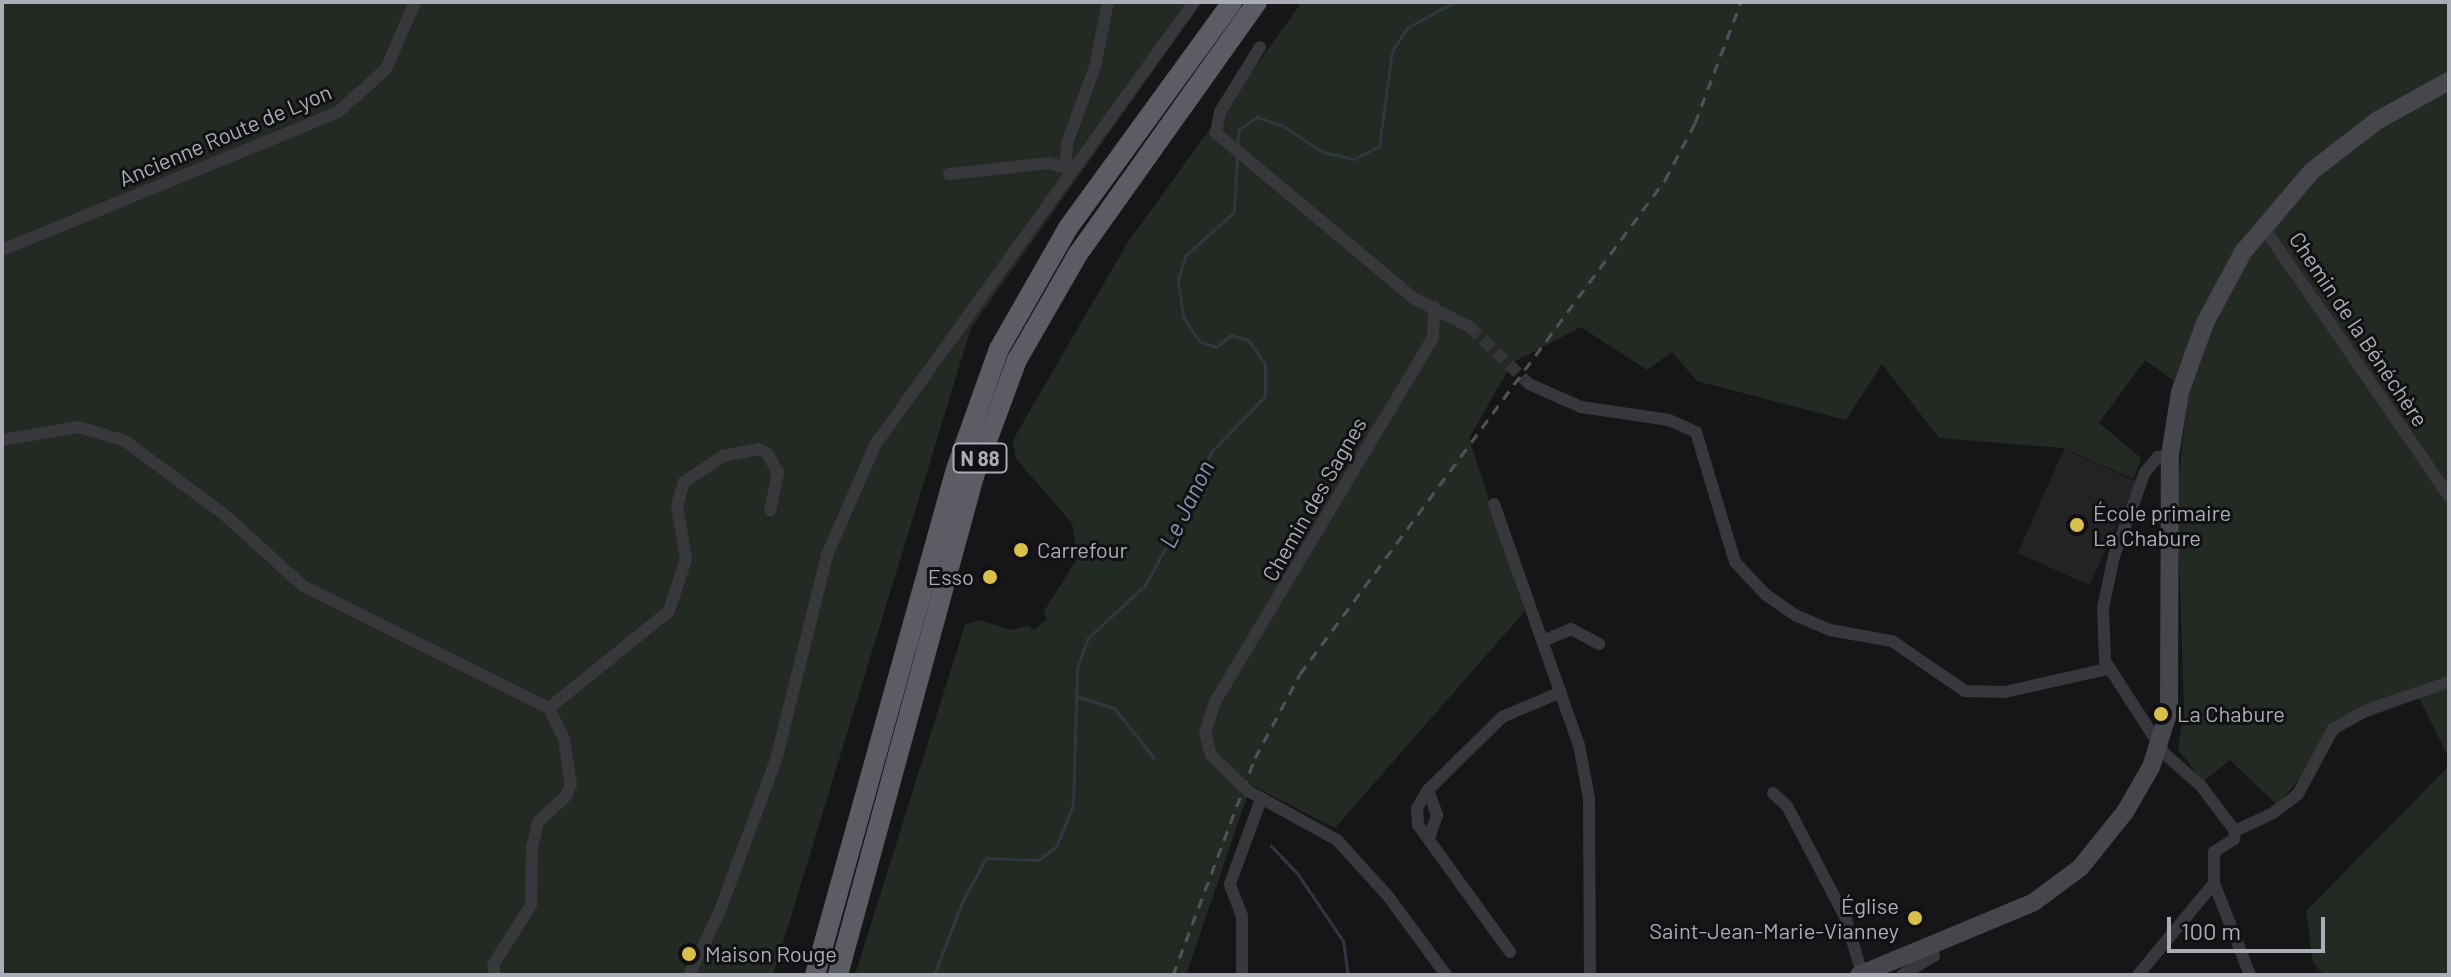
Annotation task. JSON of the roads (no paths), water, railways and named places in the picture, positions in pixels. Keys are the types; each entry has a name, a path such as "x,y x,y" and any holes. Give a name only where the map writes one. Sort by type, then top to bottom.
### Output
{"highway":[{"name":"N 88","path":"815,975 956,469 994,362 1061,239 1232,2"},
{"name":"N 88","path":"838,975 974,476 1017,360 1078,254 1257,2"}],"main road":[{"path":"1860,974 1932,947 2034,902 2080,868 2125,812 2160,745 2171,684 2170,455 2180,392 2222,286 2262,225 2344,144 2449,81"}],"street":[{"name":"Ancienne Route de Lyon","path":"2,250 338,112 386,69 415,2"},
{"path":"1068,169 1067,143 1095,67 1108,2"},
{"path":"689,975 719,913 776,760 827,555 850,494 916,382 1068,169 1194,2"},
{"path":"1260,47 1216,119 1216,133 1395,284 1470,327"},
{"path":"949,174 1039,164 1068,169"},
{"name":"Chemin de la Bénéchère","path":"2262,225 2449,496"},
{"name":"Chemin des Sagnes","path":"1434,307 1433,338 1215,702 1205,733 1211,755 1248,791 1337,840 1388,896 1446,975"},
{"path":"1529,384 1581,407 1669,420 1696,432 1735,562 1765,594 1797,616 1830,630 1892,641 1965,691 2005,692 2107,669"},
{"path":"2,440 79,427 125,441 225,515 303,586 362,620 477,669 549,708 564,739 571,784 566,796 538,822 532,847 531,905 493,965 495,975"},
{"path":"549,708 669,611 686,559 677,506 684,482 723,456 758,449 767,453 778,473 770,510"},
{"path":"2170,455 2158,457 2142,479 2104,595 2107,669 2160,745 2235,831 2234,839 2214,852 2214,883 2250,975"},
{"path":"1494,504 1579,742 1589,798 1590,975"},
{"path":"1543,641 1571,629 1599,644"},
{"path":"2235,831 2273,813 2298,794 2333,729 2367,710 2449,682"},
{"path":"1510,952 1416,817 1428,790 1507,713 1561,692"},
{"path":"1428,790 1437,815 1429,838"},
{"path":"1773,793 1787,806 1846,919 1860,974"},
{"path":"1242,975 1242,916 1230,884 1261,799"},
{"path":"2138,975 2214,883"},
{"path":"1902,975 1934,956 1932,947"}],"waterway":[{"name":"Le Janon","path":"1237,147 1239,129 1257,117 1283,126 1323,152 1354,159 1379,146 1392,51 1407,28 1454,2"},
{"name":"Le Janon","path":"934,975 962,902 986,858 1038,860 1056,847 1073,805 1077,668 1088,638 1145,585 1194,496 1211,452 1265,396 1265,364 1248,340 1231,335 1216,347 1199,341 1183,316 1178,279 1186,255 1234,212 1237,155"},
{"path":"1076,696 1114,708 1154,758"},
{"path":"1271,846 1297,873 1343,941 1348,975"}],"tunnel":[{"path":"1470,327 1529,384"}],"railway":[{"path":"1173,975 1255,758 1300,674 1665,180 1695,123 1741,2"}],"place":[{"name":"École primaire La Chabure","path":"2077,525"},
{"name":"Carrefour","path":"1021,550"},
{"name":"Esso","path":"990,577"},
{"name":"La Chabure","path":"2161,714"},
{"name":"Église Saint-Jean-Marie-Vianney","path":"1915,918"},
{"name":"Maison Rouge","path":"689,954"}]}
